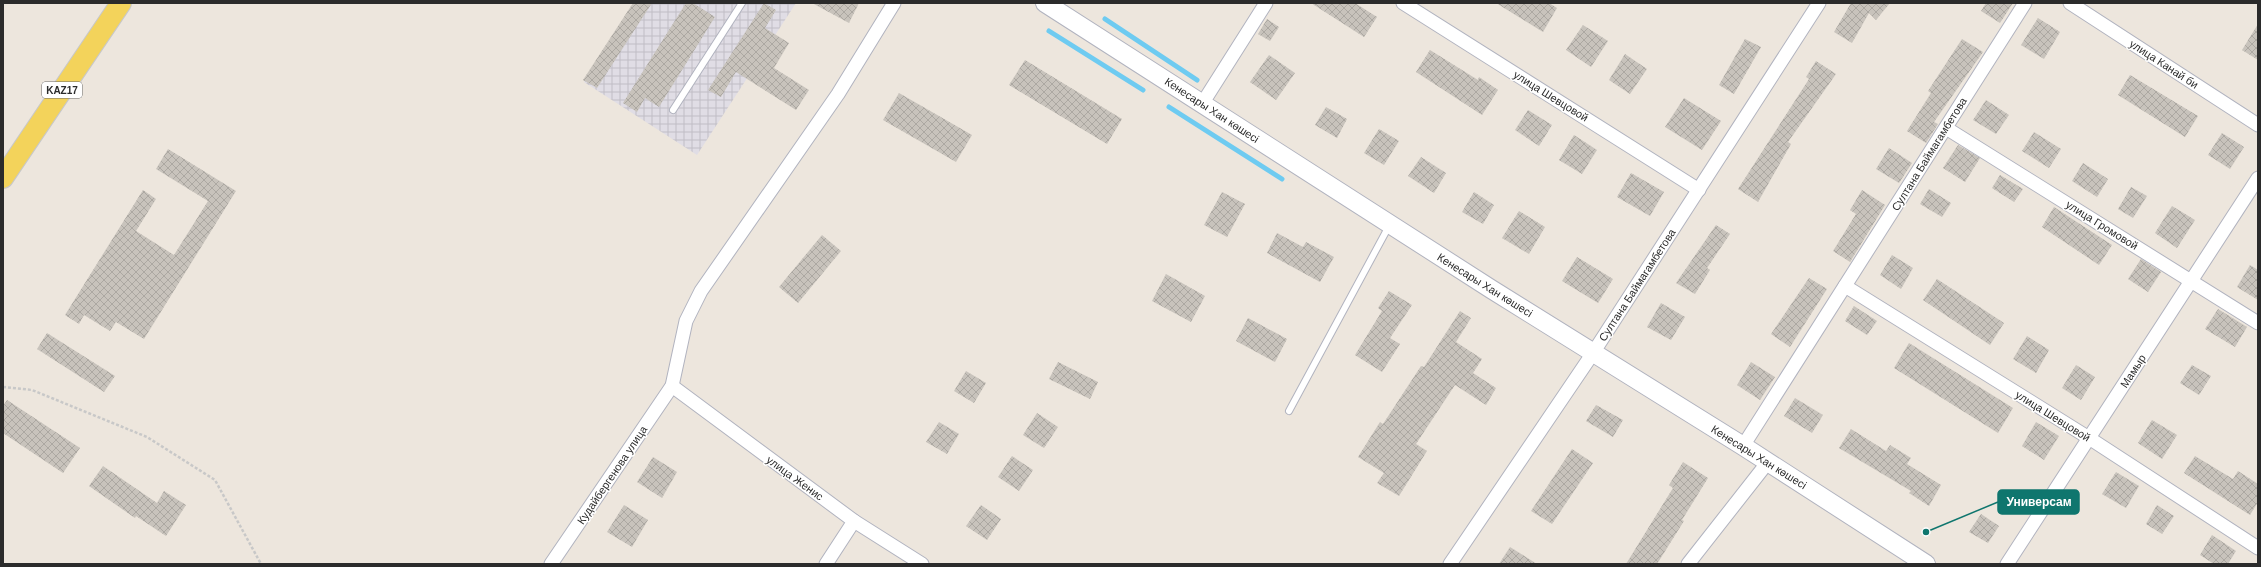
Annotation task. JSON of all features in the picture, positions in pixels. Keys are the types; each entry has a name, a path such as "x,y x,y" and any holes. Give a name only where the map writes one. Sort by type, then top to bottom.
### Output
{"main road":[{"name":"KAZ17","path":"3,178 121,3"},
{"name":"Кенесары Хан көшесі","path":"1045,3 1593,353 1743,446 1926,564"}],"street":[{"path":"672,386 686,321 701,291 838,94 894,3"},
{"path":"1202,104 1266,3"},
{"name":"улица Шевцовой","path":"1403,3 1698,190"},
{"name":"Султана Баймагамбетова","path":"1450,564 1593,353 1819,3"},
{"name":"Султана Баймагамбетова","path":"1743,446 2025,3"},
{"name":"улица Канай би","path":"2070,3 2258,125"},
{"name":"улица Громовой","path":"1946,128 2192,281 2258,324"},
{"name":"Мамыр","path":"2007,564 2258,178"},
{"name":"улица Шевцовой","path":"1845,286 2089,438 2258,548"},
{"name":"улица Женис","path":"672,386 854,521 922,564"},
{"name":"Кудайбергенова улица","path":"551,564 672,386"},
{"path":"1688,564 1768,462"},
{"path":"826,564 854,521"}],"lane":[{"path":"673,110 742,3"},
{"path":"1289,411 1390,224"}],"path":[{"path":"3,387 32,390 147,437 215,480 261,564"}],"shaded area":[{"path":"636,3 796,3 697,155 584,82"}],"building":[{"path":"633,3 652,3 597,88 583,80"},
{"path":"686,3 693,3 715,17 659,107 645,98 637,112 623,103"},
{"path":"764,3 776,10 765,28 789,43 774,68 809,90 796,110 736,72 721,97 708,90"},
{"path":"812,3 859,3 849,23"},
{"path":"1311,3 1355,3 1377,17 1364,37"},
{"path":"1496,3 1549,3 1557,8 1543,32"},
{"path":"1851,3 1890,3 1876,20 1869,13 1852,43 1834,32"},
{"path":"1986,3 2013,3 2000,23 1981,11"},
{"path":"2038,18 2060,32 2044,59 2021,45"},
{"path":"1267,19 1279,27 1270,41 1258,34"},
{"path":"2258,24 2258,60 2242,50"},
{"path":"1583,25 1608,41 1591,67 1566,50"},
{"path":"1745,39 1761,47 1734,94 1719,85"},
{"path":"1962,39 1983,52 1934,122 1938,124 1926,143 1907,131 1931,93 1928,91"},
{"path":"1430,50 1478,80 1479,77 1498,90 1482,115 1416,72"},
{"path":"1625,54 1647,69 1630,94 1609,80"},
{"path":"1269,55 1295,73 1276,100 1250,82"},
{"path":"1025,60 1122,119 1107,144 1009,85"},
{"path":"1816,61 1836,74 1788,142 1791,144 1758,202 1738,189 1809,79 1806,77"},
{"path":"2130,75 2198,116 2185,137 2118,95"},
{"path":"899,93 972,135 956,162 883,120"},
{"path":"1684,98 1721,121 1702,150 1665,127"},
{"path":"1986,100 2009,115 1996,134 1973,120"},
{"path":"1326,107 1347,119 1337,138 1315,125"},
{"path":"1528,110 1552,125 1539,146 1515,130"},
{"path":"1379,129 1399,141 1384,165 1364,153"},
{"path":"2034,132 2061,149 2049,168 2022,151"},
{"path":"2222,133 2244,147 2230,169 2208,155"},
{"path":"1574,135 1597,150 1582,174 1559,160"},
{"path":"1958,145 1980,158 1965,182 1943,168"},
{"path":"1889,148 1912,163 1899,183 1876,169"},
{"path":"168,149 236,191 144,339 116,322 110,331 84,315 79,324 65,315 143,190 156,199 136,231 174,255 208,201 156,169"},
{"path":"1421,157 1446,173 1434,193 1408,176"},
{"path":"2083,163 2108,179 2097,197 2072,181"},
{"path":"1631,173 1664,192 1650,216 1617,197"},
{"path":"2000,175 2023,189 2014,202 1992,188"},
{"path":"2131,187 2147,196 2133,218 2118,209"},
{"path":"1929,189 1951,203 1942,217 1920,204"},
{"path":"1862,190 1885,205 1850,262 1833,251 1856,214 1850,210"},
{"path":"1222,192 1245,204 1227,237 1204,225"},
{"path":"1474,192 1494,205 1483,224 1462,212"},
{"path":"2172,206 2195,220 2177,248 2155,233"},
{"path":"2054,207 2112,245 2099,265 2042,227"},
{"path":"1519,211 1545,227 1529,254 1502,238"},
{"path":"1716,225 1730,234 1707,268 1710,270 1695,294 1676,283"},
{"path":"1277,233 1303,247 1306,242 1334,257 1320,282 1267,253"},
{"path":"822,235 841,251 798,303 779,287"},
{"path":"1892,255 1913,268 1901,289 1880,275"},
{"path":"1577,257 1613,279 1598,303 1562,281"},
{"path":"2141,259 2161,272 2148,292 2128,279"},
{"path":"2250,265 2258,270 2258,300 2237,287"},
{"path":"1166,274 1205,296 1191,322 1152,301"},
{"path":"1809,278 1827,289 1790,347 1771,334"},
{"path":"1937,279 2004,323 1990,345 1923,300"},
{"path":"1389,291 1412,305 1390,338 1400,344 1382,372 1355,355 1382,311 1378,308"},
{"path":"1661,303 1685,317 1671,340 1647,327"},
{"path":"1854,306 1877,321 1867,335 1845,321"},
{"path":"2218,309 2247,327 2235,347 2205,329"},
{"path":"1460,311 1471,318 1456,342 1482,359 1473,373 1496,388 1486,405 1455,385 1416,444 1427,451 1399,496 1377,483 1384,473 1358,457 1380,422 1383,424 1421,366 1424,367"},
{"path":"1248,318 1287,339 1275,362 1236,341"},
{"path":"47,333 115,376 104,392 37,349"},
{"path":"2027,336 2049,350 2036,373 2013,359"},
{"path":"1909,343 2013,408 1998,433 1894,368"},
{"path":"1058,362 1098,382 1090,399 1049,379"},
{"path":"1751,362 1775,377 1760,400 1737,385"},
{"path":"2076,365 2095,377 2081,400 2062,388"},
{"path":"2192,365 2211,376 2199,395 2180,383"},
{"path":"966,371 986,383 974,403 954,391"},
{"path":"1795,398 1823,415 1812,433 1784,416"},
{"path":"7,400 80,448 63,473 3,433 3,406"},
{"path":"1596,405 1623,420 1613,437 1586,421"},
{"path":"1037,413 1058,427 1044,448 1023,435"},
{"path":"2152,420 2177,435 2162,459 2138,443"},
{"path":"939,422 959,434 947,454 926,442"},
{"path":"2036,422 2059,436 2044,460 2022,446"},
{"path":"1851,429 1886,451 1890,445 1911,458 1907,464 1941,485 1929,506 1909,493 1911,491 1839,448"},
{"path":"1572,449 1593,463 1552,524 1531,511"},
{"path":"1012,456 1033,470 1019,491 998,477"},
{"path":"2195,456 2233,479 2238,471 2258,484 2258,502 2250,515 2184,473"},
{"path":"653,457 677,472 662,498 637,482"},
{"path":"1683,462 1708,478 1682,520 1684,521 1657,564 1626,564 1673,488 1669,485"},
{"path":"103,466 157,503 164,491 186,505 166,536 136,516 135,518 89,486"},
{"path":"2116,472 2139,486 2126,508 2102,494"},
{"path":"624,505 648,520 632,547 607,532"},
{"path":"981,505 1001,519 987,540 966,526"},
{"path":"2157,505 2174,516 2162,534 2146,524"},
{"path":"1981,514 1999,526 1988,543 1969,532"},
{"path":"2212,535 2236,551 2228,564 2214,564 2200,555"},
{"path":"1510,547 1537,564 1499,564"}],"waterway":[{"path":"1105,19 1197,80"},
{"path":"1049,31 1143,90"},
{"path":"1169,107 1282,179"}],"place":[{"name":"Универсам","path":"1926,532"}]}
